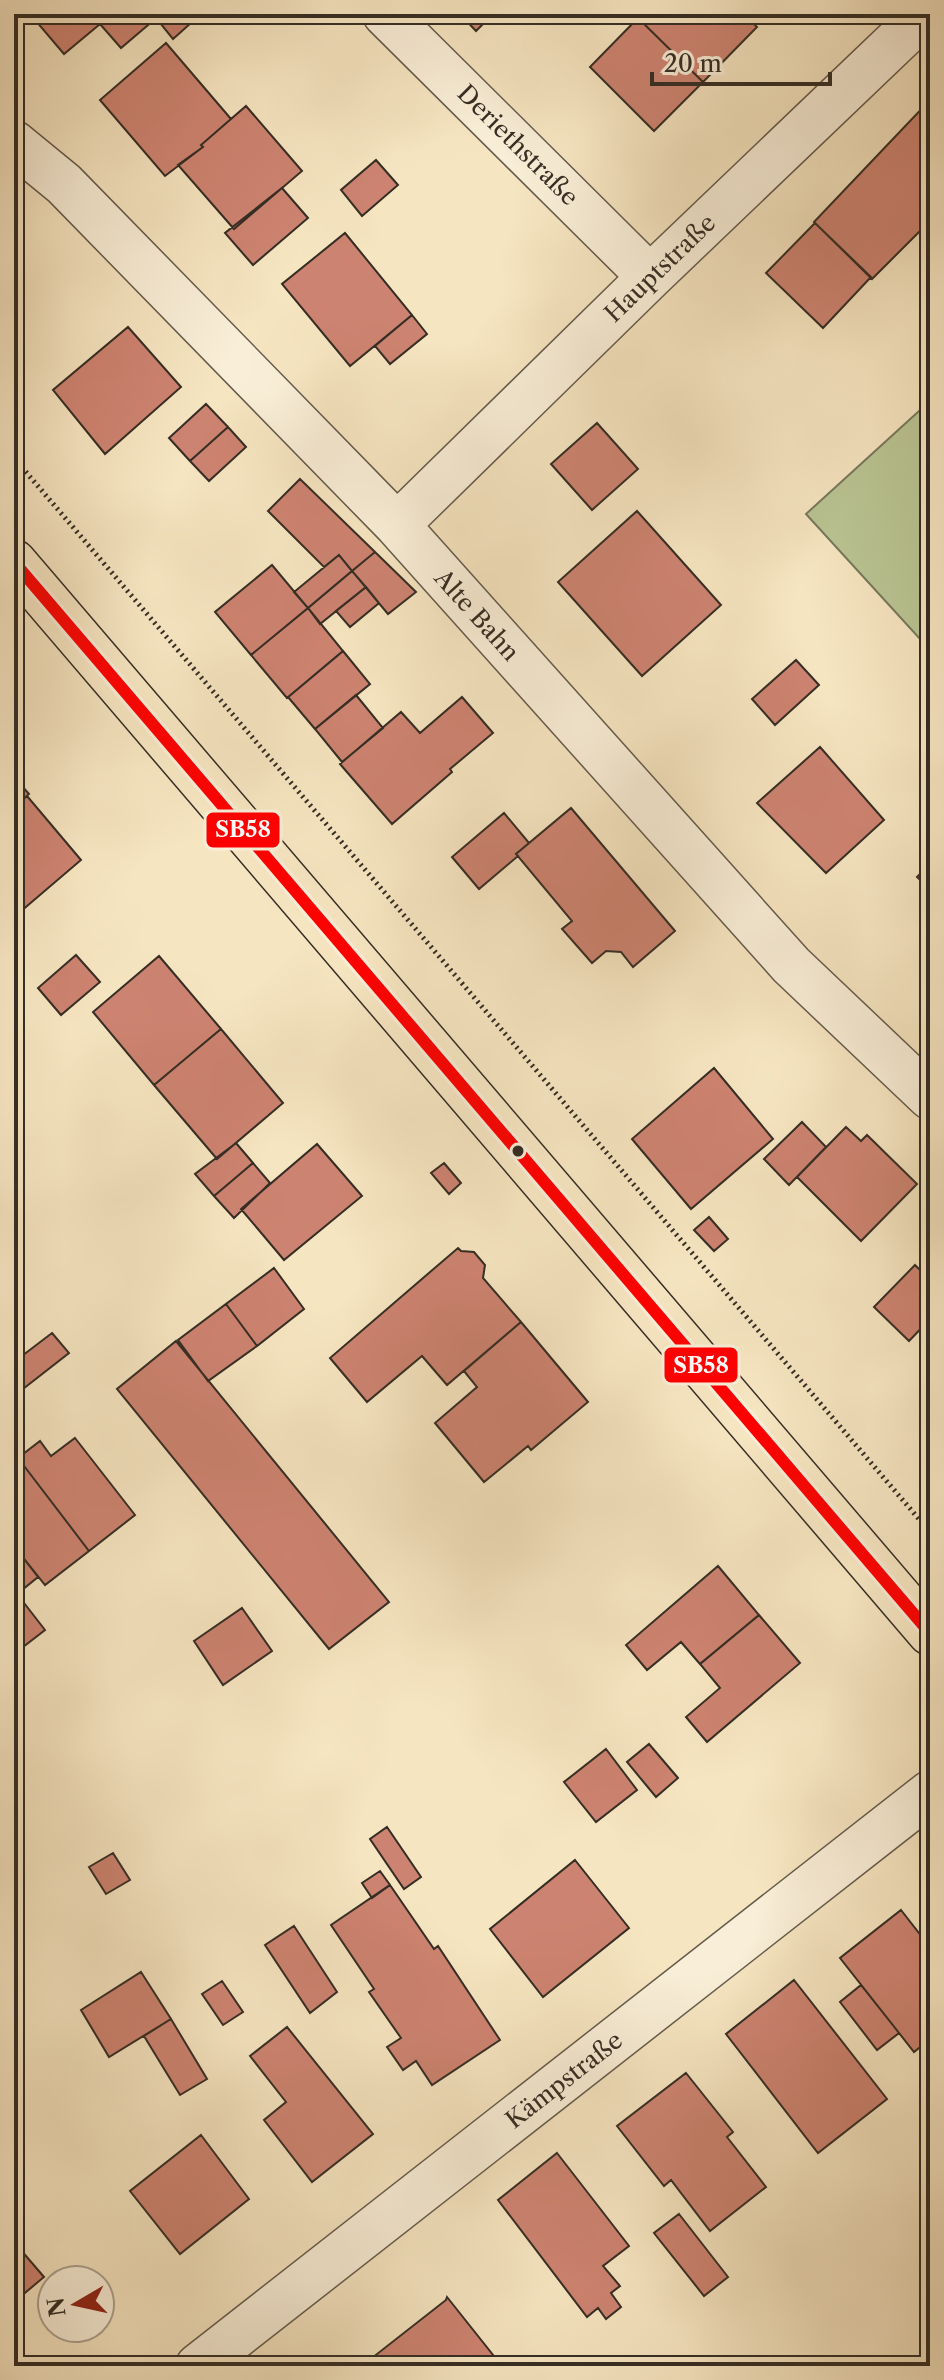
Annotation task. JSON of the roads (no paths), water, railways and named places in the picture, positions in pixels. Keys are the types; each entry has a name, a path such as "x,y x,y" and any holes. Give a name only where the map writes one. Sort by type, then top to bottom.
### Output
{"main road":[{"path":"14,562 930,1633"}],"street":[{"name":"Deriethstraße","path":"385,14 650,277"},
{"name":"Hauptstraße","path":"397,525 925,14"},
{"name":"Alte Bahn","path":"14,143 64,184 397,525 791,965 930,1097"},
{"name":"Kämpstraße","path":"198,2366 930,1793"}]}
